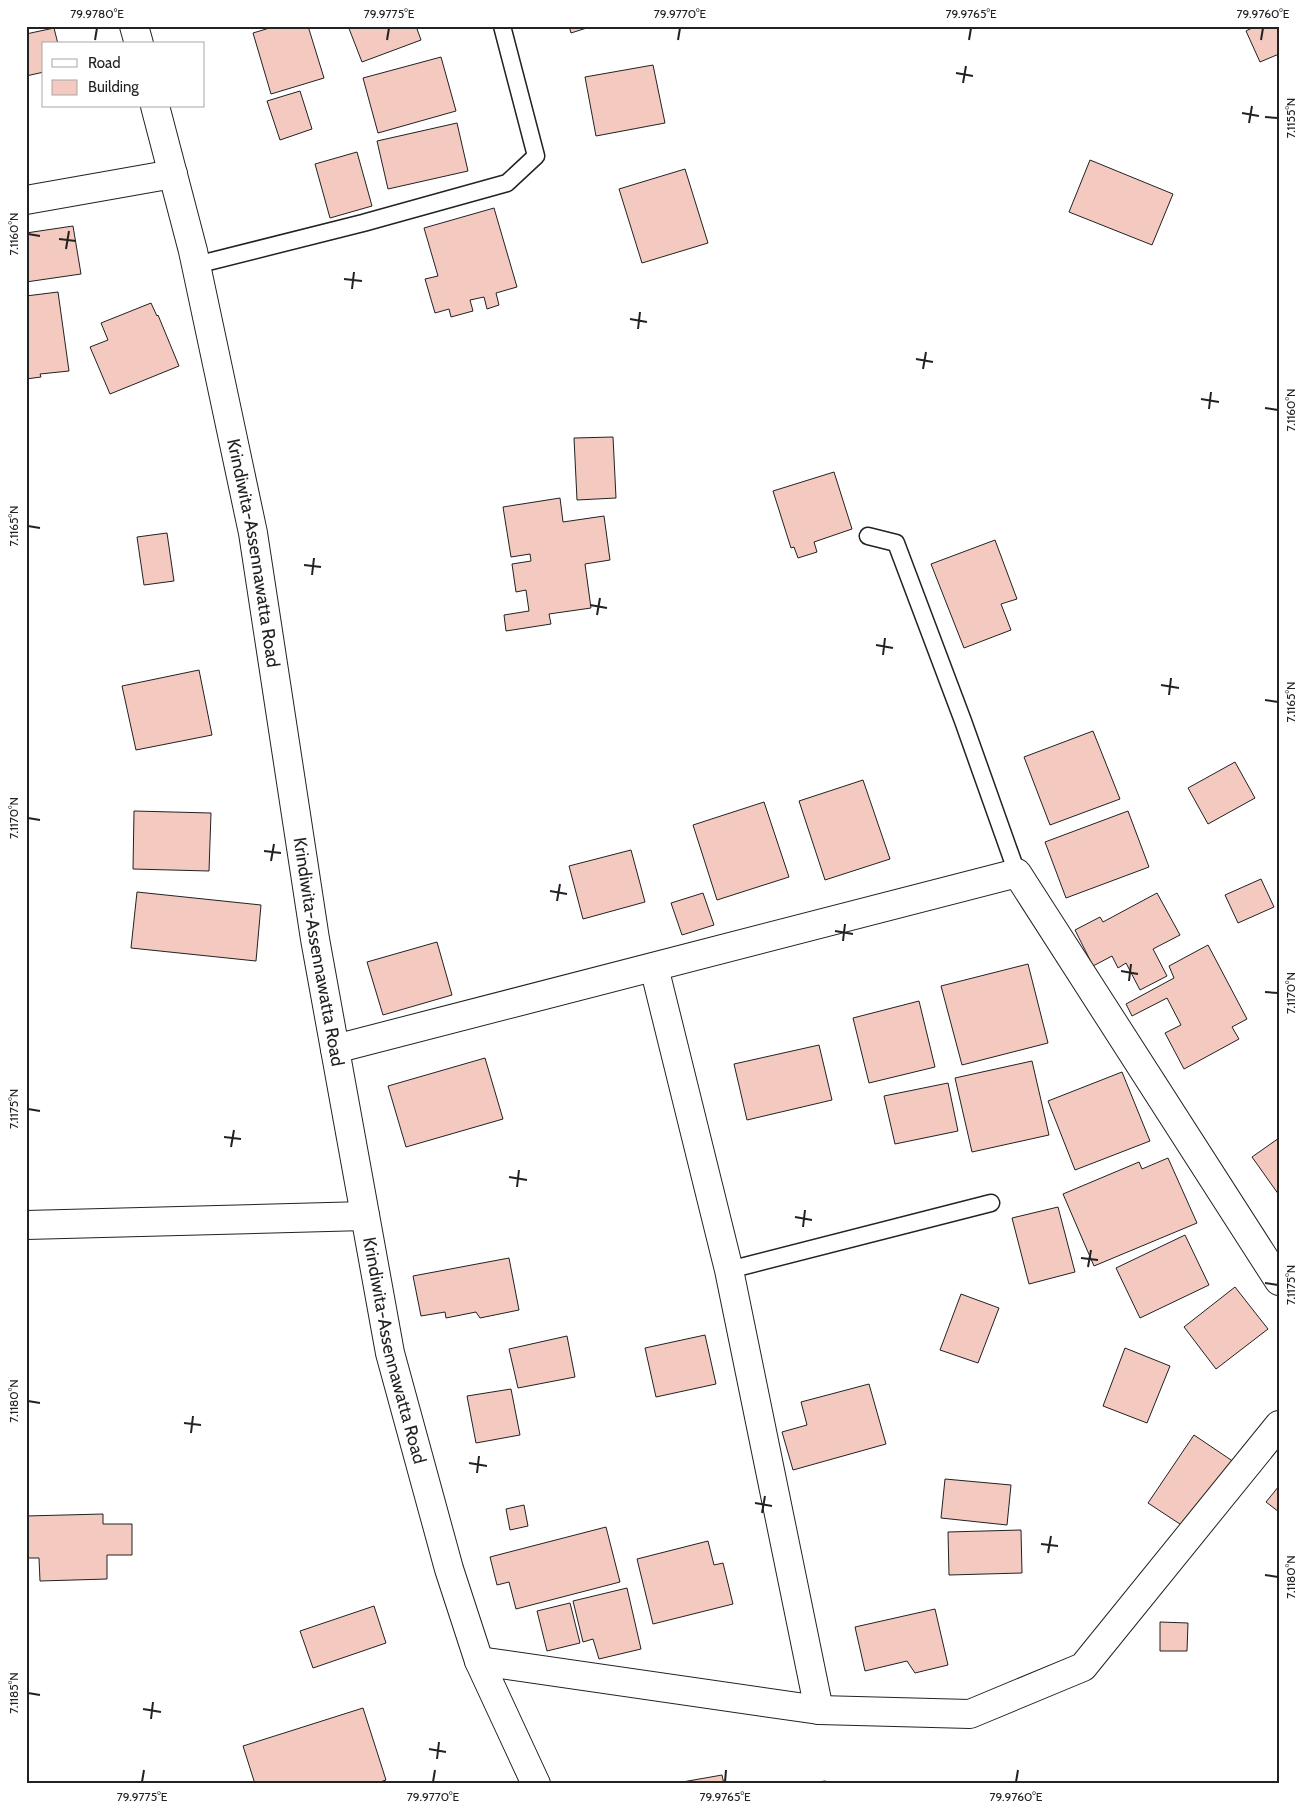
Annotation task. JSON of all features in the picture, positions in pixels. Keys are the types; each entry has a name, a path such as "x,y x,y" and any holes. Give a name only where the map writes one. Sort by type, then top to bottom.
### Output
{"street":[{"path":"134,26 138,42"},
{"name":"Krindiwita-Assennawatta Road","path":"156,108 196,265 253,533 315,939 390,1354 449,1569 479,1661 536,1784"},
{"path":"26,200 173,174"},
{"path":"335,1049 1017,874 1279,1281"},
{"path":"654,966 729,1270 819,1710"},
{"path":"26,1225 365,1216"},
{"path":"479,1661 819,1710 970,1714 1083,1667 1279,1425"}],"lane":[{"path":"196,265 363,223 506,183 536,156 502,26"},
{"path":"868,536 896,543 964,721 1017,874"},
{"path":"729,1270 991,1204"}],"building":[{"path":"276,26 308,26 324,78 271,94 253,33"},
{"path":"348,26 416,26 421,40 362,62"},
{"path":"569,26 593,26 571,33"},
{"path":"1256,26 1279,26 1279,54 1260,62 1246,31"},
{"path":"54,28 58,42 42,42 42,72 26,76 26,34"},
{"path":"441,57 456,111 378,133 363,78"},
{"path":"653,65 665,123 596,136 585,77"},
{"path":"300,91 312,129 280,140 267,101"},
{"path":"457,123 468,171 388,189 377,141"},
{"path":"357,152 372,206 330,218 315,164"},
{"path":"1090,160 1173,194 1152,245 1069,212"},
{"path":"685,169 708,243 642,263 619,189"},
{"path":"494,208 517,287 496,293 499,305 487,309 484,297 470,300 473,311 451,317 449,309 435,313 425,279 438,276 424,228"},
{"path":"73,226 81,274 26,282 26,233"},
{"path":"58,292 69,371 40,374 41,377 26,379 26,296"},
{"path":"151,303 158,315 179,366 110,394 90,347 108,340 101,323"},
{"path":"613,437 616,498 577,500 574,438"},
{"path":"834,472 852,529 814,542 817,552 798,558 794,547 791,548 773,491"},
{"path":"560,498 563,522 604,516 610,560 585,564 591,608 549,614 551,624 506,631 504,615 529,611 526,590 516,592 512,564 531,561 530,554 511,557 503,507"},
{"path":"167,533 174,581 144,585 137,537"},
{"path":"995,540 1017,599 1001,604 1011,630 964,648 931,564"},
{"path":"199,670 212,735 136,750 122,686"},
{"path":"1093,731 1120,799 1050,825 1024,757"},
{"path":"1235,762 1255,798 1208,824 1188,788"},
{"path":"863,780 890,859 825,880 799,801"},
{"path":"764,802 789,877 717,900 693,825"},
{"path":"134,811 211,813 209,871 133,869"},
{"path":"1128,811 1149,867 1066,898 1045,842"},
{"path":"631,850 645,902 583,919 569,866"},
{"path":"1261,879 1274,907 1238,923 1225,895"},
{"path":"137,892 261,905 256,961 131,948"},
{"path":"703,893 714,925 682,935 671,903"},
{"path":"1157,893 1180,935 1153,949 1167,976 1140,990 1126,963 1118,968 1112,956 1093,966 1075,930 1100,917 1103,922"},
{"path":"437,942 452,995 383,1015 367,962"},
{"path":"1208,945 1247,1019 1232,1027 1239,1039 1184,1069 1165,1033 1181,1025 1167,998 1132,1016 1126,1004 1174,978 1169,966"},
{"path":"1028,964 1048,1043 962,1065 941,986"},
{"path":"919,1001 935,1067 869,1083 853,1018"},
{"path":"819,1045 832,1100 747,1120 734,1064"},
{"path":"485,1058 503,1119 406,1147 388,1086"},
{"path":"1032,1061 1049,1135 972,1152 955,1078"},
{"path":"1122,1072 1150,1141 1075,1170 1048,1101"},
{"path":"948,1083 958,1131 895,1144 884,1096"},
{"path":"1279,1138 1279,1195 1252,1157"},
{"path":"1168,1158 1197,1223 1094,1266 1063,1194 1139,1162 1142,1169"},
{"path":"1058,1207 1075,1272 1029,1284 1012,1218"},
{"path":"1185,1235 1209,1285 1140,1318 1116,1268"},
{"path":"509,1258 519,1310 480,1318 476,1312 446,1318 445,1312 421,1316 413,1276"},
{"path":"1235,1287 1268,1329 1216,1369 1184,1327"},
{"path":"961,1294 999,1308 978,1363 940,1350"},
{"path":"705,1335 716,1384 656,1397 645,1348"},
{"path":"567,1336 575,1377 518,1388 509,1349"},
{"path":"1125,1348 1170,1366 1147,1423 1103,1406"},
{"path":"869,1384 886,1444 793,1470 782,1432 807,1425 801,1402"},
{"path":"511,1389 520,1435 476,1443 467,1396"},
{"path":"1194,1435 1234,1462 1189,1530 1148,1503"},
{"path":"945,1479 1011,1485 1007,1525 941,1518"},
{"path":"1279,1486 1279,1512 1266,1502"},
{"path":"524,1505 528,1526 510,1530 506,1509"},
{"path":"103,1514 103,1524 132,1524 132,1555 107,1555 107,1579 40,1581 39,1558 26,1558 26,1516"},
{"path":"606,1527 620,1582 516,1609 509,1582 497,1585 490,1557"},
{"path":"1021,1530 1022,1573 949,1575 948,1532"},
{"path":"708,1541 714,1565 723,1563 733,1604 653,1624 637,1559"},
{"path":"627,1588 641,1649 599,1659 593,1639 583,1642 573,1601"},
{"path":"570,1603 580,1643 547,1651 537,1611"},
{"path":"374,1606 386,1643 313,1668 300,1631"},
{"path":"935,1609 948,1665 915,1673 907,1661 865,1671 855,1627"},
{"path":"1160,1622 1188,1623 1187,1651 1160,1651"},
{"path":"363,1708 386,1780 374,1784 255,1784 243,1746"},
{"path":"722,1775 724,1784 671,1784"},
{"path":"826,1781 826,1784 796,1784"}]}
